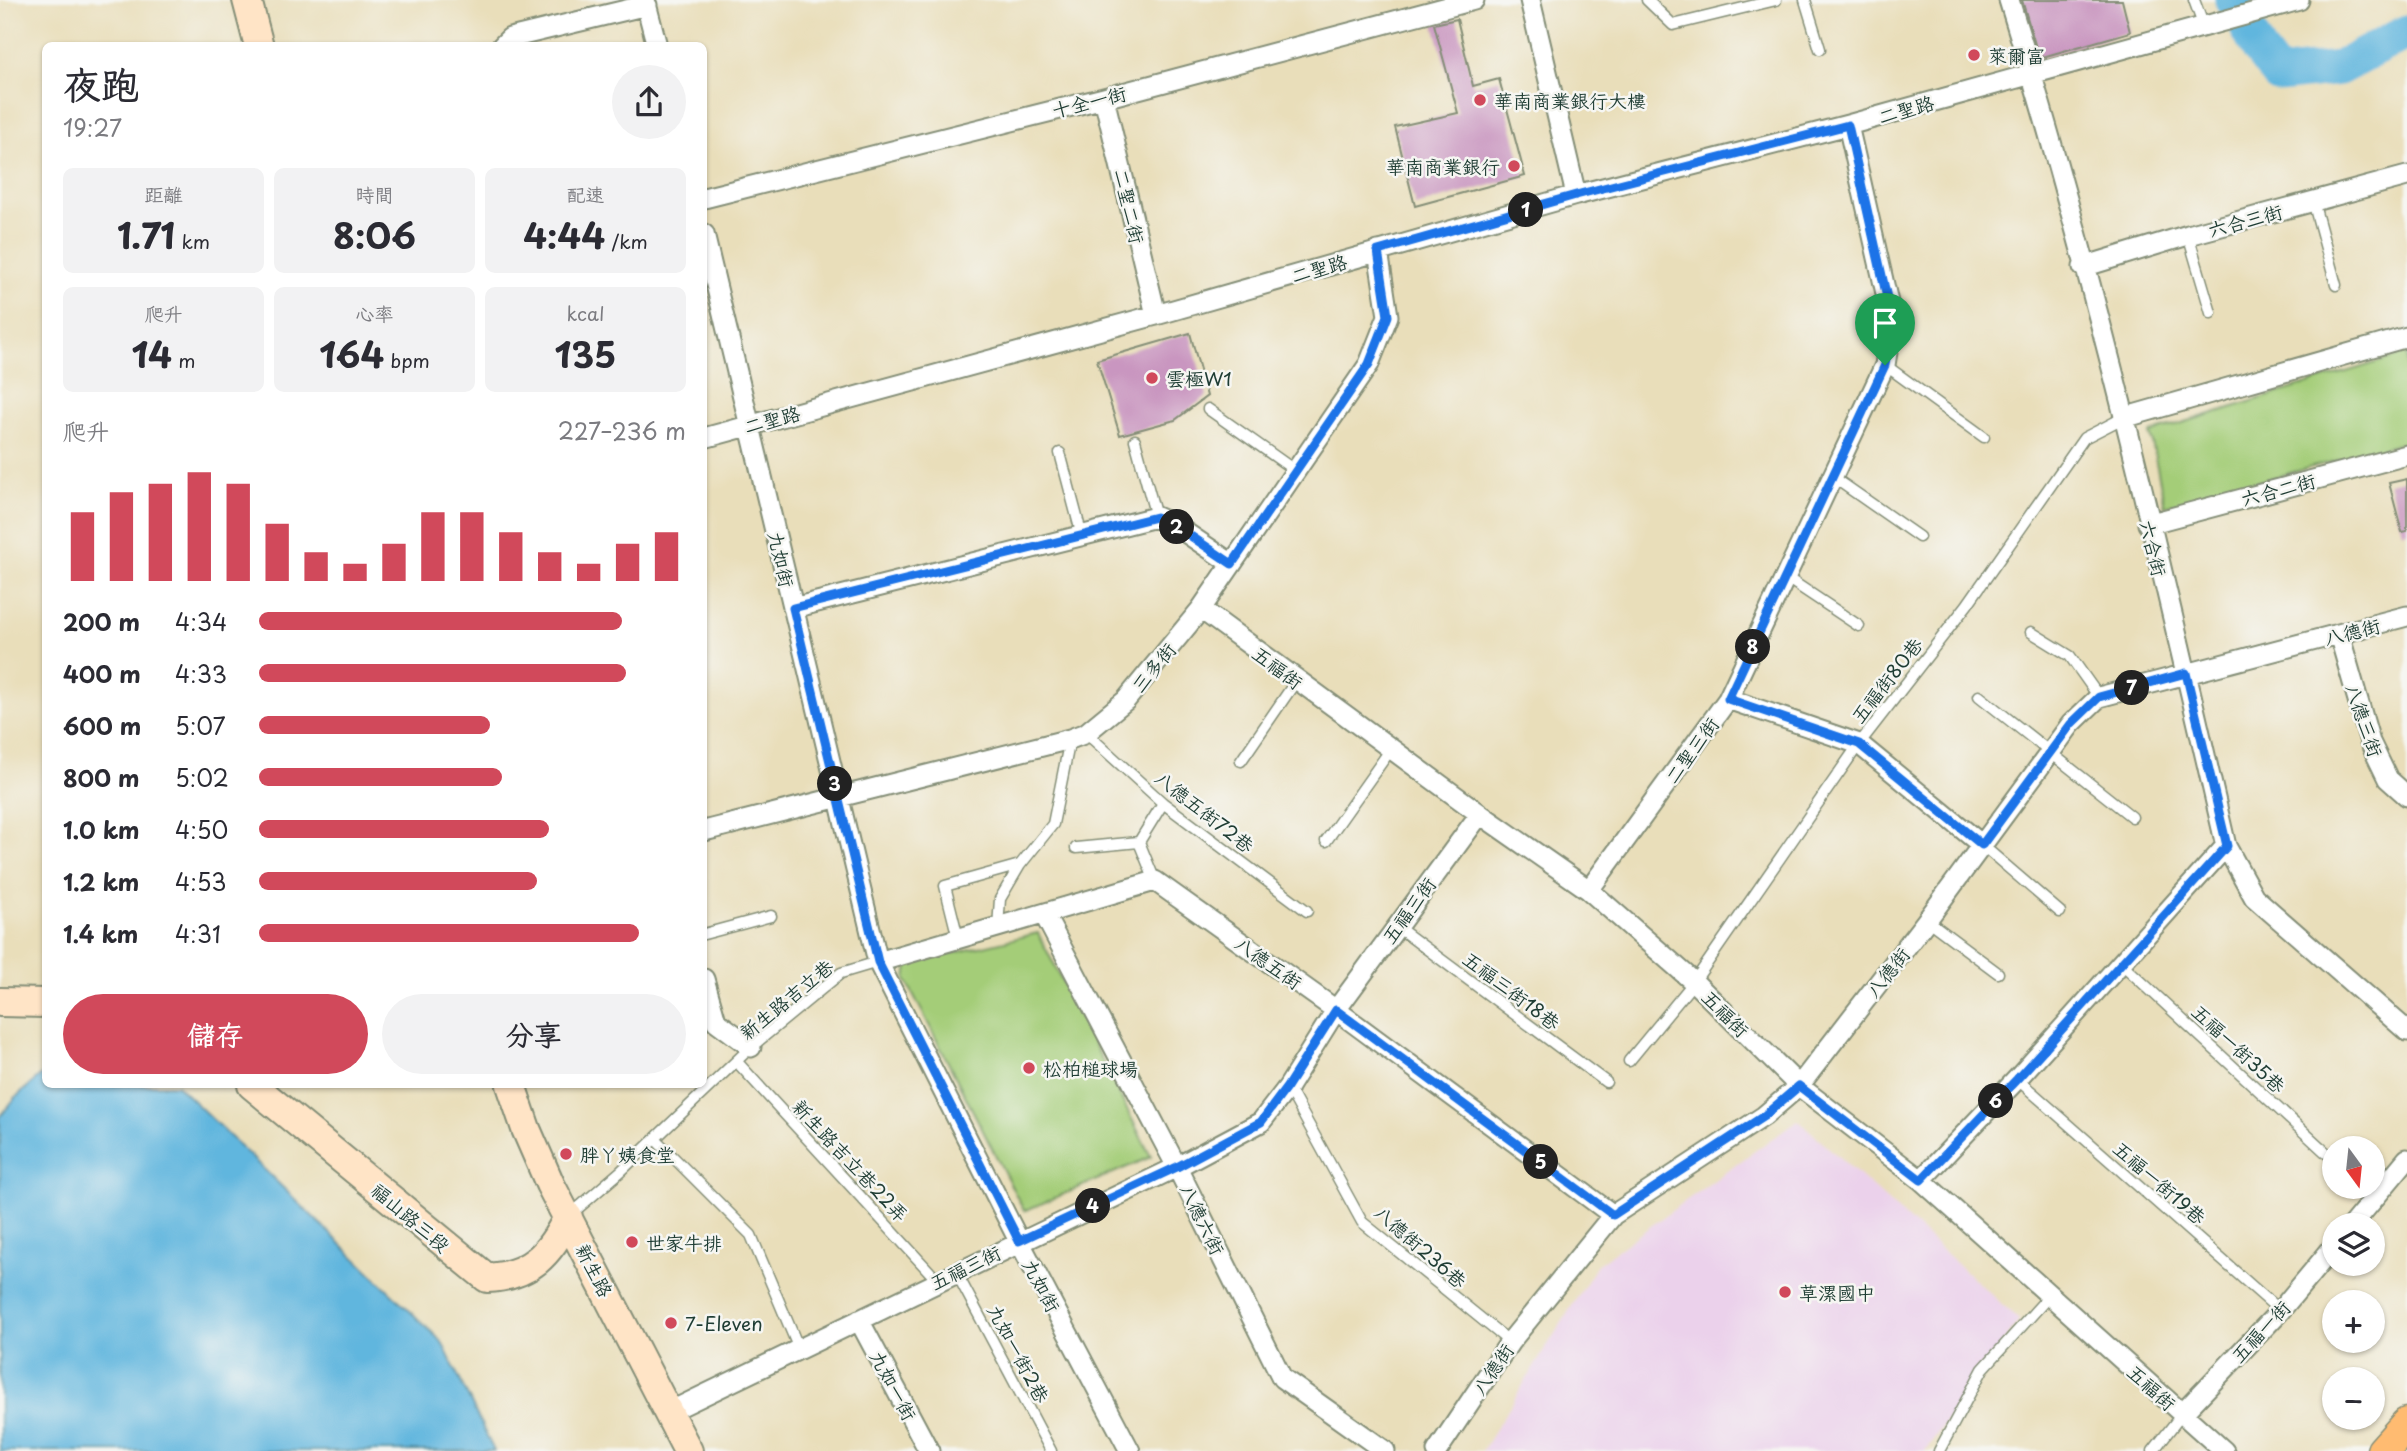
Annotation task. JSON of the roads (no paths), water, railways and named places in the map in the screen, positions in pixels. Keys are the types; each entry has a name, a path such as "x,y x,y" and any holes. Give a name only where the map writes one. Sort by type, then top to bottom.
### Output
{"main road":[{"path":"2383,1451 2407,1424"}],"street":[{"path":"247,0 258,42"},
{"name":"十全一街","path":"707,197 1104,98 1474,0"},
{"path":"1530,0 1576,195"},
{"name":"六合街","path":"2009,0 2032,74 2123,418 2227,846 2254,897 2407,1031"},
{"name":"二聖路","path":"707,437 1156,315 1576,195 1848,125 2299,0"},
{"path":"506,42 510,38 646,3 656,42"},
{"name":"二聖二街","path":"1104,98 1156,315"},
{"name":"二聖三街","path":"1589,890 1728,699 1885,365 1892,320 1848,125"},
{"name":"六合三街","path":"2083,267 2188,235 2407,176"},
{"name":"九如街","path":"707,246 878,962 1019,1241 1130,1451"},
{"name":"三多街","path":"707,830 1078,736 1126,701 1201,610 1298,472 1369,364 1388,316 1378,251"},
{"path":"2123,418 2407,337"},
{"name":"六合二街","path":"2148,524 2407,455"},
{"path":"793,608 1156,517 1176,526 1232,564"},
{"name":"五福街","path":"1201,610 1480,814 1589,890 1694,982 1799,1086 1921,1180 2224,1451"},
{"name":"八德街","path":"1437,1451 1510,1342 1613,1215 1764,1116 1799,1086 1927,920 2071,724 2099,697 2407,617"},
{"name":"八德三街","path":"2339,634 2370,743 2388,779 2407,796"},
{"path":"1728,699 1859,744 1982,845"},
{"name":"五福三街","path":"669,1412 1177,1167 1261,1122 1287,1087 1336,1010 1480,814"},
{"path":"1921,1180 2017,1079 2227,846"},
{"path":"878,962 1155,881"},
{"name":"八德五街","path":"1155,881 1336,1010 1613,1215"},
{"name":"八德六街","path":"1044,914 1177,1167 1282,1378 1385,1451"},
{"path":"707,990 716,1021 751,1047"},
{"path":"0,1003 42,1003"},
{"name":"福山路三段","path":"256,1088 487,1279 511,1277 553,1247 568,1217"},
{"name":"新生路","path":"513,1088 526,1129 568,1217 688,1451"},
{"path":"2385,1178 2407,1159"},
{"name":"五福一街","path":"2182,1414 2280,1311 2322,1260"},
{"name":"九如一街","path":"859,1320 929,1451"}],"lane":[{"path":"1647,0 1673,25 1776,0"},
{"path":"1805,0 1820,50"},
{"path":"2194,0 2204,27"},
{"path":"2313,201 2336,285"},
{"path":"2188,235 2211,313"},
{"path":"1885,365 1984,437"},
{"path":"1208,409 1298,472"},
{"name":"五福街80巷","path":"1629,1061 1694,982 1859,744 1967,605 2084,438 2123,418"},
{"path":"1135,440 1156,517"},
{"path":"1059,453 1082,537"},
{"path":"1833,477 1919,537"},
{"path":"1787,578 1859,626"},
{"path":"2031,632 2070,656 2099,697"},
{"path":"1241,761 1296,681"},
{"path":"1979,696 2132,817"},
{"path":"998,927 1000,899 1020,865 1053,824 1078,736"},
{"name":"八德五街72巷","path":"1078,736 1307,911"},
{"path":"1326,841 1391,749"},
{"path":"1139,842 1163,803"},
{"path":"1076,848 1139,842"},
{"path":"1139,842 1155,881"},
{"path":"1982,845 2060,912"},
{"path":"958,939 945,886 1020,865"},
{"path":"707,933 771,916"},
{"path":"1927,920 1998,973"},
{"name":"五福三街18巷","path":"1396,926 1606,1082"},
{"name":"新生路吉立巷","path":"568,1217 751,1047 841,973 878,962"},
{"name":"五福一街35巷","path":"2120,962 2322,1149"},
{"name":"新生路吉立巷22弄","path":"737,1062 938,1281"},
{"name":"五福一街19巷","path":"2017,1079 2280,1311"},
{"name":"八德街236巷","path":"1287,1087 1362,1222 1510,1342"},
{"path":"655,1139 751,1235 799,1349"},
{"name":"九如一街2巷","path":"956,1272 1051,1451"},
{"path":"1939,1451 1983,1369 2050,1295"},
{"path":"2153,1451 2182,1414"}],"water":[{"path":"42,1075 42,1088 180,1088 442,1342 494,1451 0,1451 0,1117 16,1097"}],"waterway":[{"path":"2232,0 2259,50 2278,75 2339,68 2407,32"}],"place":[{"name":"萊爾富","path":"1974,55"},
{"name":"華南商業銀行大樓","path":"1480,100"},
{"name":"華南商業銀行","path":"1514,166"},
{"name":"雲極W1","path":"1152,378"},
{"name":"松柏槌球場","path":"1029,1068"},
{"name":"胖ㄚ姨食堂","path":"566,1154"},
{"name":"世家牛排","path":"632,1242"},
{"name":"草漯國中","path":"1785,1292"},
{"name":"7-Eleven","path":"671,1323"}]}
